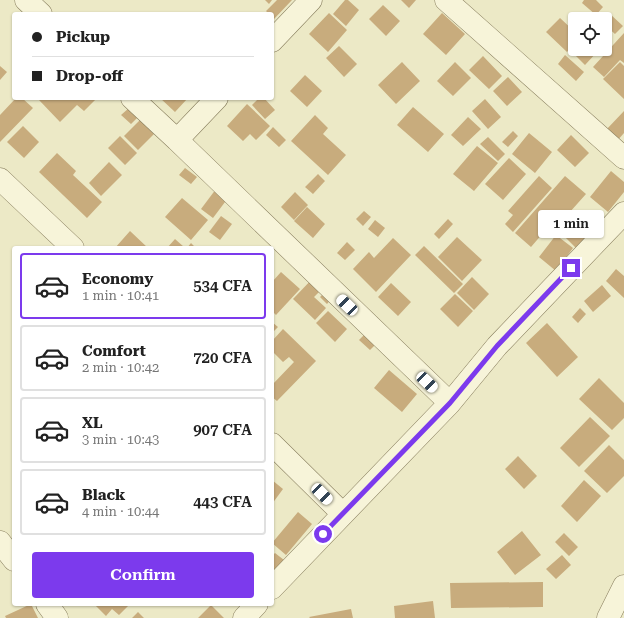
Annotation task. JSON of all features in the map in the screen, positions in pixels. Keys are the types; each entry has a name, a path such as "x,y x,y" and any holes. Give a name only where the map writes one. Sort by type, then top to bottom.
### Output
{"street":[{"path":"26,0 39,12"},
{"path":"274,39 311,0"},
{"path":"446,0 624,158"},
{"path":"134,100 450,403"},
{"path":"177,140 215,100"},
{"path":"0,178 71,246"},
{"path":"274,586 450,403 497,346 624,213"},
{"path":"274,446 343,514"},
{"path":"0,542 12,557"},
{"path":"608,618 624,586"},
{"path":"48,606 57,618"},
{"path":"244,618 255,606"}],"building":[{"path":"265,0 272,0 269,4"},
{"path":"277,0 292,0 274,19 274,12 266,11"},
{"path":"345,0 348,0 359,10 346,26 333,14"},
{"path":"401,0 416,0 409,8"},
{"path":"584,0 596,0 603,7 599,12 592,12 582,3"},
{"path":"383,5 400,21 386,36 369,19"},
{"path":"329,13 347,30 328,52 309,34"},
{"path":"442,13 465,34 446,55 423,34"},
{"path":"612,16 623,26 615,34 612,31"},
{"path":"560,18 568,25 567,52 546,32"},
{"path":"624,33 624,63 620,60 604,77 593,67 603,56 612,56 612,46"},
{"path":"339,46 357,64 344,77 326,58"},
{"path":"565,55 584,72 576,81 558,64"},
{"path":"483,56 502,76 489,89 469,70"},
{"path":"576,56 593,56 585,65"},
{"path":"402,62 420,81 396,104 378,85"},
{"path":"455,62 471,78 453,96 437,81"},
{"path":"620,62 624,66 624,99 603,79"},
{"path":"0,66 7,72 0,80"},
{"path":"305,75 322,91 307,107 290,91"},
{"path":"508,77 522,92 507,106 493,91"},
{"path":"485,99 501,117 488,129 472,111"},
{"path":"14,100 24,100 33,108 0,142 0,115"},
{"path":"39,100 95,100 84,111 77,105 60,122"},
{"path":"162,100 186,100 175,112"},
{"path":"257,100 266,100 275,110 265,119 252,105"},
{"path":"247,104 270,126 256,140 250,134 243,141 227,126"},
{"path":"413,107 444,134 428,152 397,125"},
{"path":"129,108 138,117 131,124 121,115"},
{"path":"624,111 624,133 617,141 606,130"},
{"path":"315,115 328,128 323,134 346,155 328,175 291,141"},
{"path":"468,117 481,129 463,146 451,135"},
{"path":"140,120 154,134 138,150 124,136"},
{"path":"23,126 39,142 24,158 7,142"},
{"path":"273,127 286,140 279,147 266,135"},
{"path":"513,131 518,136 508,147 502,142"},
{"path":"529,133 552,152 535,173 512,154"},
{"path":"571,135 589,153 575,167 557,150"},
{"path":"120,136 137,153 125,165 108,148"},
{"path":"488,137 505,154 498,161 480,144"},
{"path":"477,146 498,163 474,191 453,174"},
{"path":"57,153 76,171 73,175 102,202 87,218 39,172"},
{"path":"509,158 526,174 503,200 485,184"},
{"path":"109,162 122,175 101,196 89,183"},
{"path":"185,168 197,177 191,184 179,175"},
{"path":"611,171 624,182 624,192 608,212 590,197"},
{"path":"318,174 325,181 313,194 305,187"},
{"path":"539,176 552,188 513,232 505,224 513,215 508,211"},
{"path":"565,176 586,194 561,222 556,218 531,247 515,233"},
{"path":"216,189 228,198 213,218 201,209"},
{"path":"295,192 308,205 294,220 281,207"},
{"path":"182,198 208,220 191,240 165,217"},
{"path":"307,207 325,224 313,238 294,221"},
{"path":"364,211 371,217 363,226 356,219"},
{"path":"221,216 232,224 220,240 209,232"},
{"path":"448,219 453,224 439,239 434,234"},
{"path":"375,220 385,228 378,237 368,229"},
{"path":"581,220 593,233 576,248 564,236"},
{"path":"130,231 146,246 117,246"},
{"path":"556,235 573,248 556,271 539,257"},
{"path":"457,237 482,260 462,281 438,257"},
{"path":"393,238 411,255 376,292 353,269 369,252 374,258"},
{"path":"175,239 183,246 169,246"},
{"path":"347,242 355,250 345,260 337,253"},
{"path":"424,246 463,284 454,293 415,255"},
{"path":"616,269 624,276 624,298 606,281"},
{"path":"281,272 300,289 276,315 274,313 274,280"},
{"path":"314,277 324,287 314,297 326,308 315,320 293,299"},
{"path":"472,277 489,294 474,310 457,293"},
{"path":"391,283 411,302 398,316 378,297"},
{"path":"602,285 611,296 593,312 584,301"},
{"path":"327,290 333,297 327,304 320,297"},
{"path":"455,294 473,311 458,327 440,309"},
{"path":"580,308 586,314 578,323 572,317"},
{"path":"328,311 347,329 335,342 316,323"},
{"path":"547,323 578,357 557,377 526,343"},
{"path":"274,324 278,327 274,331"},
{"path":"283,329 316,361 277,401 274,399 274,383 294,362 289,357 283,362 274,353 274,339"},
{"path":"367,332 378,342 370,350 359,340"},
{"path":"389,370 417,394 402,412 374,388"},
{"path":"599,378 624,403 624,418 612,430 579,399"},
{"path":"590,417 610,436 579,467 560,448"},
{"path":"609,445 624,460 624,476 607,493 584,471"},
{"path":"518,456 537,476 524,489 505,469"},
{"path":"584,480 601,496 577,522 561,506"},
{"path":"274,482 283,489 274,501"},
{"path":"298,512 312,524 286,555 274,545 274,541"},
{"path":"522,531 541,555 515,575 497,552"},
{"path":"564,533 578,547 569,556 555,542"},
{"path":"275,553 284,560 274,571"},
{"path":"562,555 571,565 556,579 546,569"},
{"path":"543,582 543,607 451,608 450,583"},
{"path":"433,601 435,618 395,618 394,606"},
{"path":"27,606 32,606 38,618 6,618 5,616"},
{"path":"96,606 128,606 119,615 112,609 106,616"},
{"path":"210,606 212,606 224,618 198,618"},
{"path":"351,609 353,618 309,617"},
{"path":"138,612 144,618 132,618"}],"route":[{"path":"323,534 450,403 497,346 571,268"}]}
